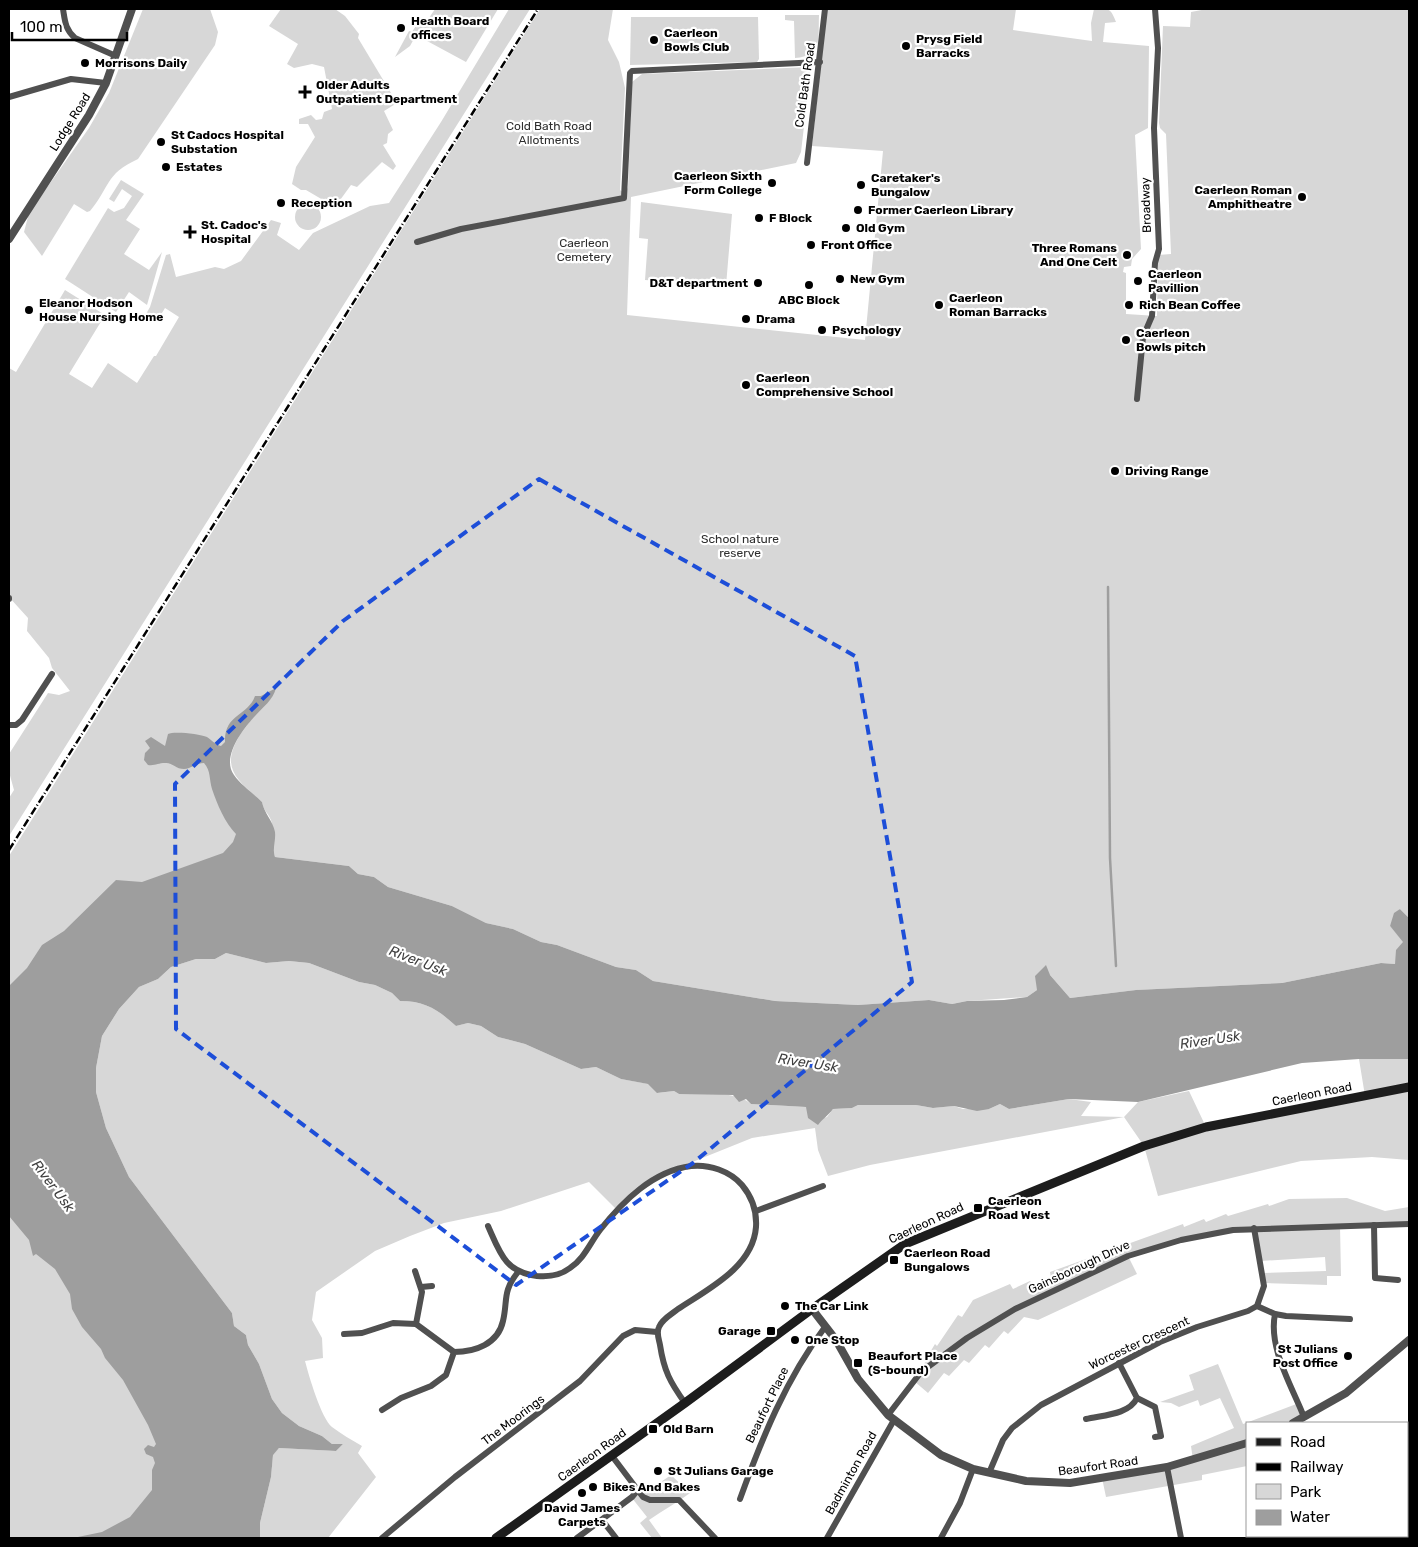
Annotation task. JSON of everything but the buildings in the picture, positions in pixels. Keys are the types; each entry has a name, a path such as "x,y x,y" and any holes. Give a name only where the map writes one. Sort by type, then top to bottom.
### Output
{"main road":[{"name":"Caerleon Road","path":"496,1538 612,1456 812,1309 906,1244 1144,1146 1206,1127 1409,1087"}],"street":[{"path":"63,9 64,22 70,34 116,56"},
{"name":"Lodge Road","path":"9,239 90,115 106,83 132,9"},
{"name":"Cold Bath Road","path":"807,163 825,9"},
{"name":"Broadway","path":"1137,399 1143,337 1152,316 1155,264 1159,249 1154,128 1158,48 1155,9"},
{"path":"418,242 461,229 624,198 630,73 632,71 820,62"},
{"path":"9,97 71,79 106,83"},
{"path":"9,725 16,725 22,720 52,674"},
{"path":"488,1226 502,1256 518,1272 542,1277 562,1273 570,1268 579,1260 620,1207 652,1180 680,1167 700,1165 721,1170 742,1184 756,1211 756,1233 744,1258 723,1279 663,1321 657,1332 667,1376 685,1403"},
{"path":"756,1211 823,1186"},
{"name":"Gainsborough Drive","path":"891,1417 921,1372 967,1338 1015,1309 1098,1268 1130,1255 1181,1240 1254,1228 1409,1224"},
{"path":"1374,1225 1375,1278 1398,1280"},
{"path":"1254,1228 1264,1286 1257,1306 1275,1314 1350,1318"},
{"path":"415,1271 421,1287 416,1324"},
{"path":"344,1334 362,1333 392,1322 416,1324 454,1352 470,1352 493,1340 503,1321 504,1299 511,1281 518,1272"},
{"path":"421,1287 432,1286"},
{"name":"Worcester Crescent","path":"989,1472 1003,1440 1024,1418 1066,1390 1189,1330 1248,1312 1257,1306"},
{"name":"Beaufort Road","path":"812,1309 836,1340 858,1379 891,1417 941,1455 973,1469 1026,1481 1063,1483 1167,1467 1246,1443"},
{"path":"1275,1314 1274,1338 1304,1417"},
{"name":"Beaufort Place","path":"740,1499 760,1442 792,1376 807,1350 825,1327"},
{"name":"The Moorings","path":"382,1538 455,1477 562,1396 628,1332 643,1329 657,1332"},
{"path":"1295,1422 1346,1393 1409,1340"},
{"path":"382,1410 401,1398 431,1386 446,1375 454,1352"},
{"path":"1119,1363 1137,1398 1155,1407 1161,1436 1155,1437"},
{"path":"1086,1420 1127,1409 1137,1398"},
{"name":"Badminton Road","path":"827,1538 891,1417"},
{"path":"612,1456 643,1498 650,1500 679,1500 715,1538"},
{"path":"1167,1467 1181,1538"},
{"path":"941,1538 960,1503 973,1469"},
{"path":"577,1538 632,1498 637,1491"},
{"path":"602,1520 616,1538"}],"highlighted area":[{"path":"539,479 855,656 912,982 693,1163 516,1285 176,1029 175,784 343,621"}],"green space":[{"path":"143,9 210,9 218,32 215,45 138,159 119,170 113,176 90,211 87,212 74,204 42,256 24,232 29,213 89,128 109,93"},
{"path":"281,9 335,9 345,16 359,34 358,38 397,103 384,111 393,130 388,134 387,143 383,145 396,166 393,170 382,162 357,187 351,185 335,207 292,184 296,167 315,137 308,124 299,124 299,119 311,115 316,120 322,119 324,112 332,109 324,67 312,64 294,68 287,64 298,44 269,26"},
{"path":"435,9 498,9 466,62 416,35 410,46 395,57 409,31 412,32 419,21 425,24"},
{"path":"509,9 530,9 9,836 9,798 14,790 9,772 9,754 48,693 59,695 70,691 52,668 49,658 27,631 28,618 9,597 9,368 16,372 65,290 105,315 69,374 92,388 108,363 137,383 154,356 156,356 179,317 165,308 157,321 146,314 150,307 166,255 170,254 176,277 215,267 224,269 241,261 271,220 281,223 277,235 299,250 313,233 370,206 389,203 441,122"},
{"path":"540,9 613,9 608,40 619,62 625,88 620,190 625,194 628,187 632,82 642,74 811,67 801,152 796,163 631,197 627,315 865,340 883,151 812,146 827,9 1016,9 1013,30 1092,41 1091,23 1094,9 1108,10 1112,13 1116,22 1105,23 1103,42 1149,46 1148,128 1135,135 1141,249 1132,259 1131,266 1124,267 1123,272 1126,273 1126,314 1157,316 1158,255 1171,254 1166,134 1160,128 1159,123 1163,26 1190,27 1191,12 1207,9 1409,9 1409,918 1400,909 1390,926 1404,942 1395,964 1381,963 1282,983 1136,990 1070,998 1050,975 1037,990 1027,997 967,1001 952,1004 929,1000 858,1005 775,1001 653,981 636,970 616,967 557,945 541,942 513,929 486,923 452,906 388,887 374,877 358,874 349,866 275,857 271,820 262,802 239,780 231,765 234,747 251,720 255,709 224,757 259,841 9,1050 9,856"},
{"path":"785,15 819,15 817,44 815,50 810,54 795,58 794,21 785,20"},
{"path":"631,17 758,17 759,59 757,62 630,65"},
{"path":"121,180 144,194 126,220 140,229 124,254 149,270 162,252 147,305 129,292 116,312 65,279 108,208 114,212 124,208 132,196 122,189 114,202 109,199"},
{"path":"641,202 732,214 726,286 645,280 648,239 639,238"},
{"path":"308,204 317,208 321,217 317,226 308,230 299,226 295,217 299,208"},
{"path":"226,953 266,963 289,961 309,963 359,982 375,985 392,993 400,1001 409,1001 431,1008 456,1026 468,1023 481,1026 498,1037 525,1044 581,1069 596,1067 621,1079 649,1084 658,1093 674,1091 679,1094 717,1094 737,1097 751,1104 806,1107 821,1119 827,1117 833,1109 852,1108 858,1105 916,1105 933,1108 954,1106 963,1109 989,1109 1000,1104 1009,1109 1069,1099 1091,1102 1081,1116 1124,1117 870,1165 828,1176 818,1150 815,1128 752,1138 652,1180 617,1210 589,1182 501,1211 444,1223 375,1251 316,1292 312,1320 322,1338 323,1358 305,1361 316,1396 328,1422 335,1430 362,1446 358,1453 376,1477 328,1538 260,1538 260,1523 271,1477 273,1454 279,1448 336,1451 343,1444 332,1444 322,1436 299,1426 282,1413 272,1399 259,1364 248,1345 246,1335 234,1326 232,1313 129,1177 106,1128 96,1092 96,1068 102,1036 119,1009 139,987 158,979 171,967 196,959 215,959"},
{"path":"1359,1059 1409,1059 1409,1160 1372,1157 1301,1161 1158,1196 1144,1146 1124,1117 1138,1102 1189,1091 1206,1127 1365,1096"},
{"path":"9,1141 172,1407 155,1538 9,1538"},
{"path":"1347,1198 1385,1211 1409,1207 1409,1224 1340,1226 1341,1276 1327,1276 1327,1285 1264,1283 1262,1273 1326,1271 1325,1257 1260,1261 1254,1228 1233,1230 1128,1256 1137,1274 1038,1320 1024,1317 1008,1334 1004,1331 989,1348 985,1345 969,1363 964,1360 949,1376 944,1373 928,1393 914,1381 935,1344 937,1346 958,1315 962,1317 973,1300 1010,1284 1013,1289 1030,1281 1033,1285 1051,1278 1050,1272 1183,1224 1184,1227 1204,1219 1206,1222 1226,1214 1228,1216 1289,1199"},
{"path":"1218,1364 1243,1424 1246,1423 1246,1466 1202,1475 1202,1480 1106,1497 1102,1478 1193,1460 1191,1446 1234,1428 1220,1398 1200,1406 1198,1400 1179,1407 1171,1403 1160,1402 1194,1390 1189,1375"},
{"path":"1299,1403 1304,1417 1295,1422 1248,1422"},
{"path":"671,1475 690,1493 649,1520 662,1538 652,1538 640,1523 647,1517 632,1498 637,1491 648,1491"}],"water":[{"name":"River Usk","path":"276,688 270,700 240,736 235,744 230,760 234,775 262,802 275,832 275,857 349,866 358,874 374,877 388,887 452,906 486,923 513,929 541,942 557,945 616,967 636,970 653,981 775,1001 858,1005 929,1000 952,1004 967,1001 1027,997 1037,990 1035,976 1046,965 1050,975 1070,998 1136,990 1282,983 1381,963 1395,964 1396,950 1403,942 1390,926 1394,913 1400,909 1409,918 1409,1059 1359,1059 1302,1063 1138,1102 1069,1099 1009,1109 1000,1104 989,1109 977,1111 954,1106 933,1108 916,1105 858,1105 852,1108 833,1109 818,1125 808,1118 806,1107 751,1104 746,1099 739,1102 733,1095 679,1094 674,1091 657,1093 648,1084 621,1079 596,1067 581,1069 525,1044 498,1037 481,1026 468,1023 456,1026 443,1015 424,1005 400,1001 392,993 375,985 359,982 309,963 289,961 266,963 226,953 215,959 196,959 171,967 158,979 139,987 119,1009 102,1036 96,1068 96,1092 106,1128 129,1177 232,1313 234,1326 246,1335 248,1345 259,1364 272,1399 282,1413 299,1426 322,1436 332,1444 343,1444 336,1451 279,1448 273,1455 271,1477 260,1523 260,1538 73,1538 102,1532 130,1517 152,1490 152,1470 155,1463 153,1457 146,1454 144,1449 148,1445 154,1447 156,1444 148,1425 123,1380 105,1358 101,1349 82,1327 72,1309 70,1294 55,1269 36,1254 33,1256 29,1240 9,1216 9,986 27,968 42,945 64,931 116,880 142,882 223,853 233,842 236,834 219,807 212,789 208,769 204,763 184,769 167,763 148,765 144,760 145,753 150,748 145,741 151,737 165,746 168,734 181,733 207,737 221,746 225,742 228,726 232,720 252,703 255,696 261,696"}],"waterway":[{"path":"1108,587 1110,858 1116,966"}],"railway":[{"path":"9,850 538,9"}],"place":[{"name":"Health Board offices","path":"401,28"},
{"name":"Caerleon Bowls Club","path":"654,40"},
{"name":"Prysg Field Barracks","path":"906,46"},
{"name":"Morrisons Daily","path":"85,63"},
{"name":"Older Adults Outpatient Department","path":"305,92"},
{"name":"St Cadocs Hospital Substation","path":"161,142"},
{"name":"Estates","path":"166,167"},
{"name":"Caerleon Sixth Form College","path":"772,183"},
{"name":"Caretaker's Bungalow","path":"861,185"},
{"name":"Caerleon Roman Amphitheatre","path":"1302,197"},
{"name":"Reception","path":"281,203"},
{"name":"Former Caerleon Library","path":"858,210"},
{"name":"F Block","path":"759,218"},
{"name":"Old Gym","path":"846,228"},
{"name":"St. Cadoc's Hospital","path":"190,232"},
{"name":"Front Office","path":"811,245"},
{"name":"Three Romans And One Celt","path":"1127,255"},
{"name":"New Gym","path":"840,279"},
{"name":"Caerleon Pavillion","path":"1138,281"},
{"name":"D&T department","path":"758,283"},
{"name":"ABC Block","path":"809,285"},
{"name":"Caerleon Roman Barracks","path":"939,305"},
{"name":"Rich Bean Coffee","path":"1129,305"},
{"name":"Eleanor Hodson House Nursing Home","path":"29,310"},
{"name":"Drama","path":"746,319"},
{"name":"Psychology","path":"822,330"},
{"name":"Caerleon Bowls pitch","path":"1126,340"},
{"name":"Caerleon Comprehensive School","path":"746,385"},
{"name":"Driving Range","path":"1115,471"},
{"name":"Caerleon Road West","path":"978,1208"},
{"name":"Caerleon Road Bungalows","path":"894,1260"},
{"name":"The Car Link","path":"785,1306"},
{"name":"Garage","path":"771,1331"},
{"name":"One Stop","path":"795,1340"},
{"name":"St Julians Post Office","path":"1348,1356"},
{"name":"Beaufort Place (S-bound)","path":"858,1363"},
{"name":"Old Barn","path":"653,1429"},
{"name":"St Julians Garage","path":"658,1471"},
{"name":"Bikes And Bakes","path":"593,1487"},
{"name":"David James Carpets","path":"582,1493"}],"park label":[{"name":"Cold Bath Road Allotments","path":"549,133"},
{"name":"Caerleon Cemetery","path":"584,250"},
{"name":"School nature reserve","path":"740,546"}]}
